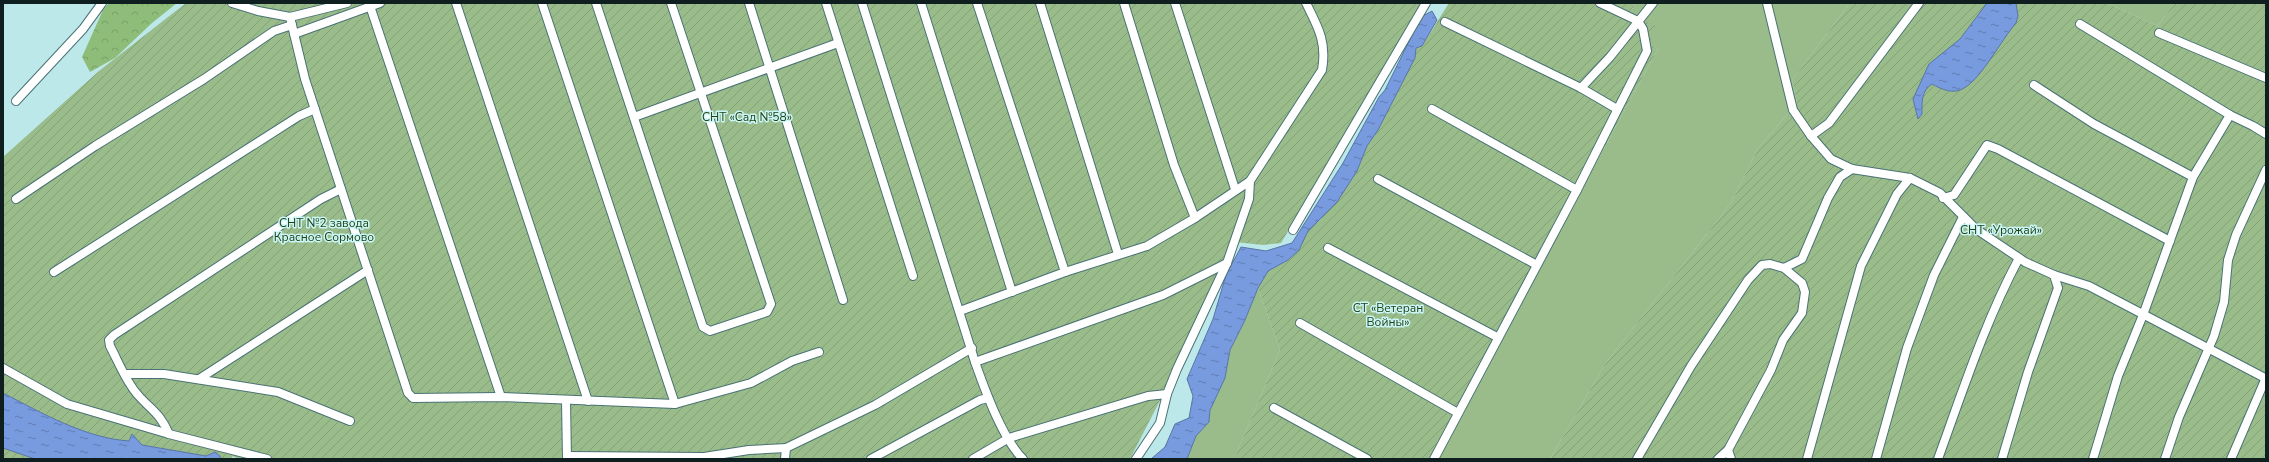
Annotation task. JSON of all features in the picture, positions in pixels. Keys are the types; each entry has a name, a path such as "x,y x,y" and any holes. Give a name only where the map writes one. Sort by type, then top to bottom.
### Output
{"street":[{"path":"16,101 83,29 102,3"},
{"path":"232,3 291,21"},
{"path":"16,199 95,146 204,79 274,31 291,21 347,3"},
{"path":"294,34 380,3"},
{"path":"456,3 588,400"},
{"path":"542,3 675,404"},
{"path":"596,3 704,327 710,331 767,312 771,304 671,3"},
{"path":"749,3 843,300"},
{"path":"826,3 913,276"},
{"path":"862,3 972,348 975,362 988,398 1023,459"},
{"path":"921,3 1012,292"},
{"path":"977,3 1065,272"},
{"path":"1040,3 1118,254"},
{"path":"1124,3 1174,165 1195,218"},
{"path":"1175,3 1235,189"},
{"path":"960,311 1065,272 1147,246 1195,218 1235,189 1250,181 1322,70 1324,56 1322,38 1306,3"},
{"path":"1293,230 1426,3"},
{"path":"1434,459 1535,264 1577,190 1647,51 1642,29 1638,21 1600,3"},
{"path":"1581,88 1610,57 1653,3"},
{"path":"1767,3 1793,110 1811,136 1831,159 1852,169 1910,178 1940,194 1976,229 2019,258 2054,275 2089,286 2208,348 2265,380 2231,459"},
{"path":"1811,136 1829,123 1919,3"},
{"path":"370,6 501,397"},
{"path":"291,21 315,109 408,393 413,398 501,397 566,401 588,400 675,404 751,383 792,361 819,352"},
{"path":"1445,22 1581,88 1617,108"},
{"path":"2080,24 2230,116 2253,126 2266,134"},
{"path":"2159,33 2266,78"},
{"path":"634,117 838,43"},
{"path":"2034,85 2094,124 2193,177"},
{"path":"54,272 300,116 315,109"},
{"path":"1432,109 1577,190"},
{"path":"2093,459 2118,376 2143,315 2193,177 2230,116"},
{"path":"1943,198 1954,195 1987,145 1998,149 2170,241"},
{"path":"1784,268 1802,259 1828,198 1840,177 1852,169"},
{"path":"2165,459 2179,416 2208,348 2224,302 2228,260 2236,235 2266,170"},
{"path":"1807,459 1861,266 1897,194 1910,178"},
{"path":"1378,179 1535,264"},
{"path":"1136,459 1160,422 1168,394 1227,263 1249,199 1250,181"},
{"path":"169,434 165,425 152,407 137,395 110,346 109,340 114,335 321,199 342,189"},
{"path":"1876,459 1907,348 1934,274 1962,217"},
{"path":"1328,248 1497,337"},
{"path":"1938,459 1983,333 1998,297 2019,258"},
{"path":"975,362 1163,295 1227,263"},
{"path":"1637,459 1691,366 1748,280 1762,265 1770,264 1784,268 1802,283 1805,292 1802,312 1783,340 1771,370 1728,450 1718,459"},
{"path":"199,379 368,270"},
{"path":"2002,459 2028,372 2058,288 2054,275"},
{"path":"1300,323 1458,413"},
{"path":"566,401 567,457 704,456 749,450 786,448 875,405 972,348"},
{"path":"3,368 67,404 169,434 267,459"},
{"path":"125,374 164,374 278,392 350,422"},
{"path":"973,459 1010,438 1148,396 1168,394"},
{"path":"871,459 980,400 988,398"},
{"path":"1274,408 1367,459"},
{"path":"785,459 786,448"},
{"path":"1728,450 1731,459"}],"green space":[{"path":"109,3 177,3 152,23 115,58 90,72 82,57 103,10"},
{"name":"СНТ №2 завода Красное Сормово","path":"186,3 1425,3 1281,243 1263,245 1235,242 1225,255 1172,377 1130,459 238,459 233,456 231,459 220,459 220,456 215,452 206,456 142,445 132,435 129,441 96,435 80,430 33,409 3,393 3,157 99,71"},
{"name":"СТ «Ветеран Войны»","path":"1449,3 1636,3 1629,14 1655,25 1650,43 1658,49 1514,314 1438,459 1236,459 1236,454 1280,350 1258,288 1268,271 1288,260 1299,250 1308,231 1321,219 1357,171 1367,146 1378,130 1415,58 1416,47 1422,46"},
{"path":"1636,3 1850,3 1792,80 1797,103 1758,148 1731,203 1605,364 1550,459 1438,459 1514,314 1658,49 1650,43 1629,14"},
{"name":"СНТ «Урожай»","path":"1850,3 2107,3 2158,26 2174,3 2266,3 2266,459 1550,459 1605,364 1731,203 1758,148 1797,103 1792,80"},
{"path":"2107,3 2174,3 2158,26"},
{"path":"1258,288 1280,350 1236,454 1236,459 1187,459 1196,436 1209,422 1210,410 1225,378 1230,350 1245,320"},
{"path":"3,448 35,459 3,459"}],"water":[{"path":"1987,3 2016,3 2018,16 2016,23 1984,68 1971,83 1956,91 1943,89 1932,84 1928,87 1923,97 1922,114 1918,119 1913,99 1929,64 1960,39"},
{"path":"1432,11 1437,20 1422,46 1416,48 1415,58 1378,130 1367,146 1357,171 1337,202 1308,231 1299,250 1288,260 1268,271 1258,288 1245,320 1230,350 1225,378 1210,410 1209,422 1196,436 1187,459 1151,459 1165,447 1175,424 1189,418 1193,396 1187,379 1213,319 1226,275 1241,247 1266,251 1292,243 1343,163 1379,97 1385,90 1421,17"},
{"path":"3,393 64,423 96,435 129,441 132,434 142,445 206,456 215,452 220,456 220,459 35,459 3,448"}],"park label":[{"name":"СНТ «Сад №58»","path":"747,117"}]}
